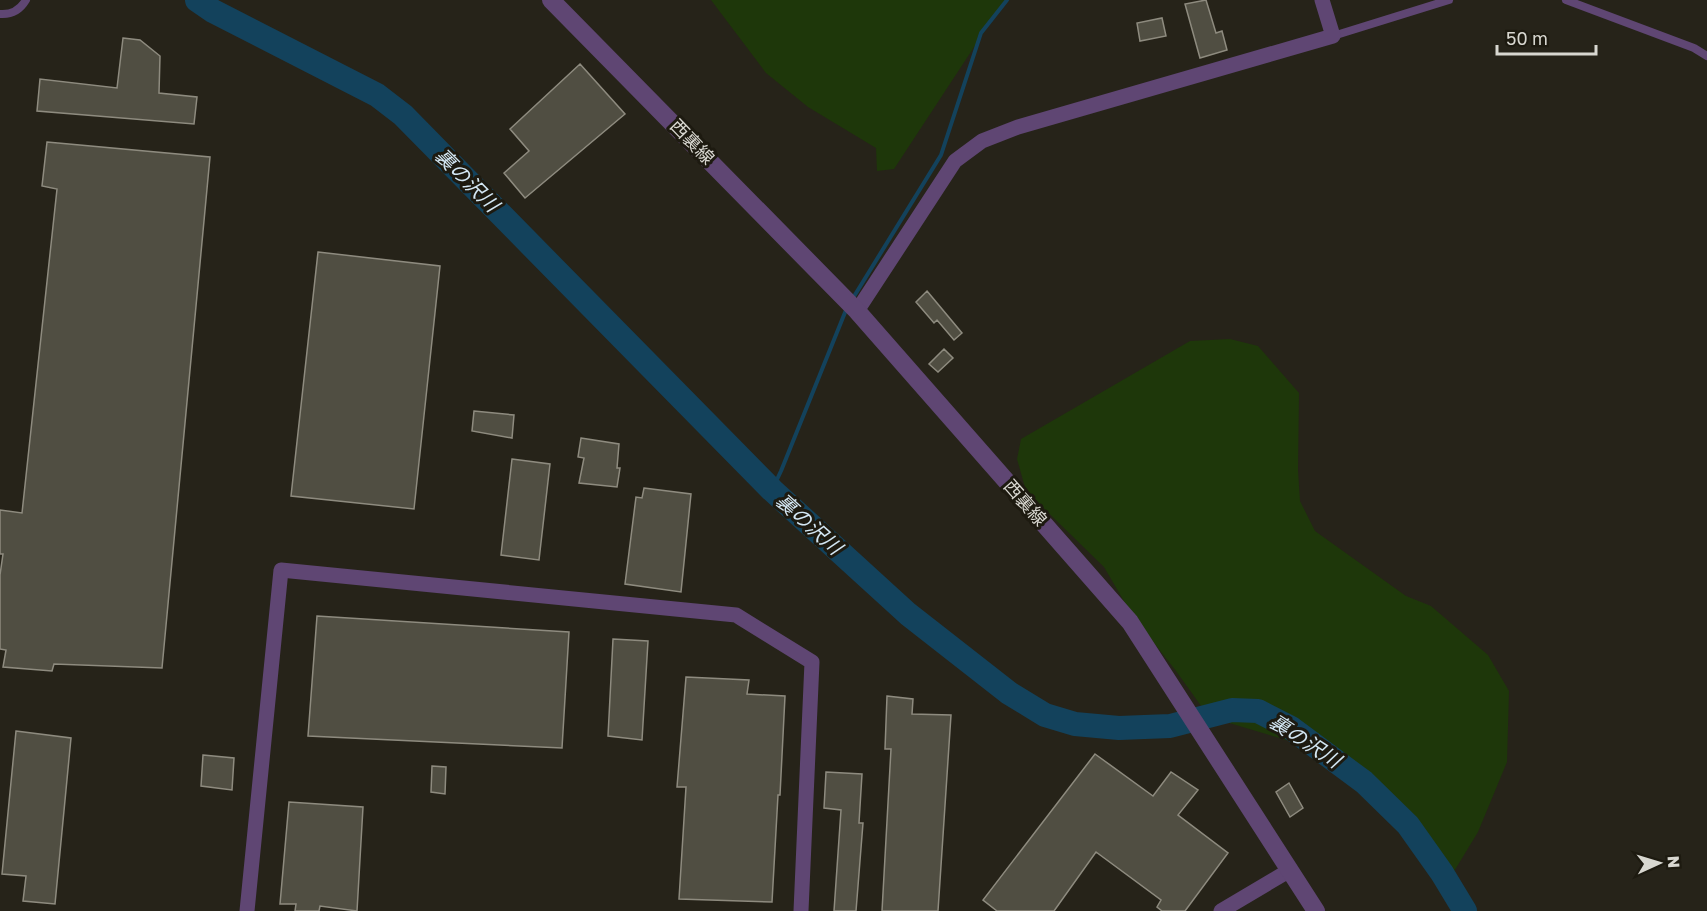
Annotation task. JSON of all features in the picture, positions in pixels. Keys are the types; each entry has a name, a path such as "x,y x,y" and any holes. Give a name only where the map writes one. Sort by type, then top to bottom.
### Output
{"street":[{"name":"西裏線","path":"551,0 857,311 1130,622 1290,870"},
{"path":"857,311 955,161 982,141 1018,127 1334,36 1322,0"},
{"path":"246,911 281,570 736,615 812,662 801,911"},
{"path":"1221,911 1290,870 1316,911"}],"lane":[{"path":"0,14 13,12 20,8 26,0"},
{"path":"1334,36 1449,0"},
{"path":"1566,0 1694,48 1707,56"}],"green space":[{"path":"711,0 1005,0 894,169 877,171 876,148 808,107 766,73"},
{"path":"1230,339 1258,346 1299,393 1300,501 1315,531 1406,596 1431,606 1488,655 1509,691 1507,762 1478,832 1450,878 1363,785 1296,743 1209,717 1132,615 1104,567 1026,491 1017,459 1021,439 1190,341"}],"building":[{"path":"1206,0 1216,33 1222,31 1227,50 1200,58 1185,4"},
{"path":"1162,18 1166,36 1140,41 1137,23"},
{"path":"123,38 140,40 160,56 159,93 197,97 194,124 37,111 40,79 117,88"},
{"path":"580,64 625,114 525,198 504,173 529,151 510,129"},
{"path":"47,142 210,157 162,668 54,664 52,671 3,667 6,650 0,649 0,575 3,554 0,554 0,510 22,513 57,189 42,186"},
{"path":"318,252 440,266 414,509 291,496"},
{"path":"927,291 962,333 954,340 937,320 934,323 916,302"},
{"path":"944,349 953,358 938,372 929,364"},
{"path":"474,411 514,415 512,438 472,431"},
{"path":"581,438 619,444 617,468 620,468 617,487 579,483 584,458 578,457"},
{"path":"512,459 550,464 539,560 501,555"},
{"path":"644,488 691,494 681,592 625,584 636,497 642,498"},
{"path":"317,616 569,632 562,748 308,736"},
{"path":"613,639 648,641 642,740 608,736"},
{"path":"686,677 749,680 747,694 785,696 772,902 679,899 686,787 677,787"},
{"path":"887,696 913,699 912,714 951,715 938,911 882,911 891,749 885,749"},
{"path":"16,731 71,738 55,904 23,901 26,876 2,874"},
{"path":"1095,754 1153,796 1171,772 1198,790 1178,815 1228,853 1185,911 1162,911 1157,907 1161,900 1096,852 1054,911 997,911 983,900"},
{"path":"203,755 234,758 232,790 201,786"},
{"path":"432,766 446,767 445,794 431,792"},
{"path":"826,772 862,774 859,823 863,823 856,911 834,911 841,810 824,808"},
{"path":"1289,783 1303,808 1290,817 1276,792"},
{"path":"289,802 363,807 357,911 320,906 319,911 295,911 296,904 280,904"}],"waterway":[{"name":"裏の沢川","path":"197,0 213,11 377,95 403,115 772,490 908,614 1009,693 1045,715 1075,724 1119,728 1170,726 1232,710 1258,711 1291,728 1364,782 1408,825 1442,873 1465,911"},
{"path":"853,298 941,155 981,33 1007,0"},
{"path":"772,490 846,310"}]}
